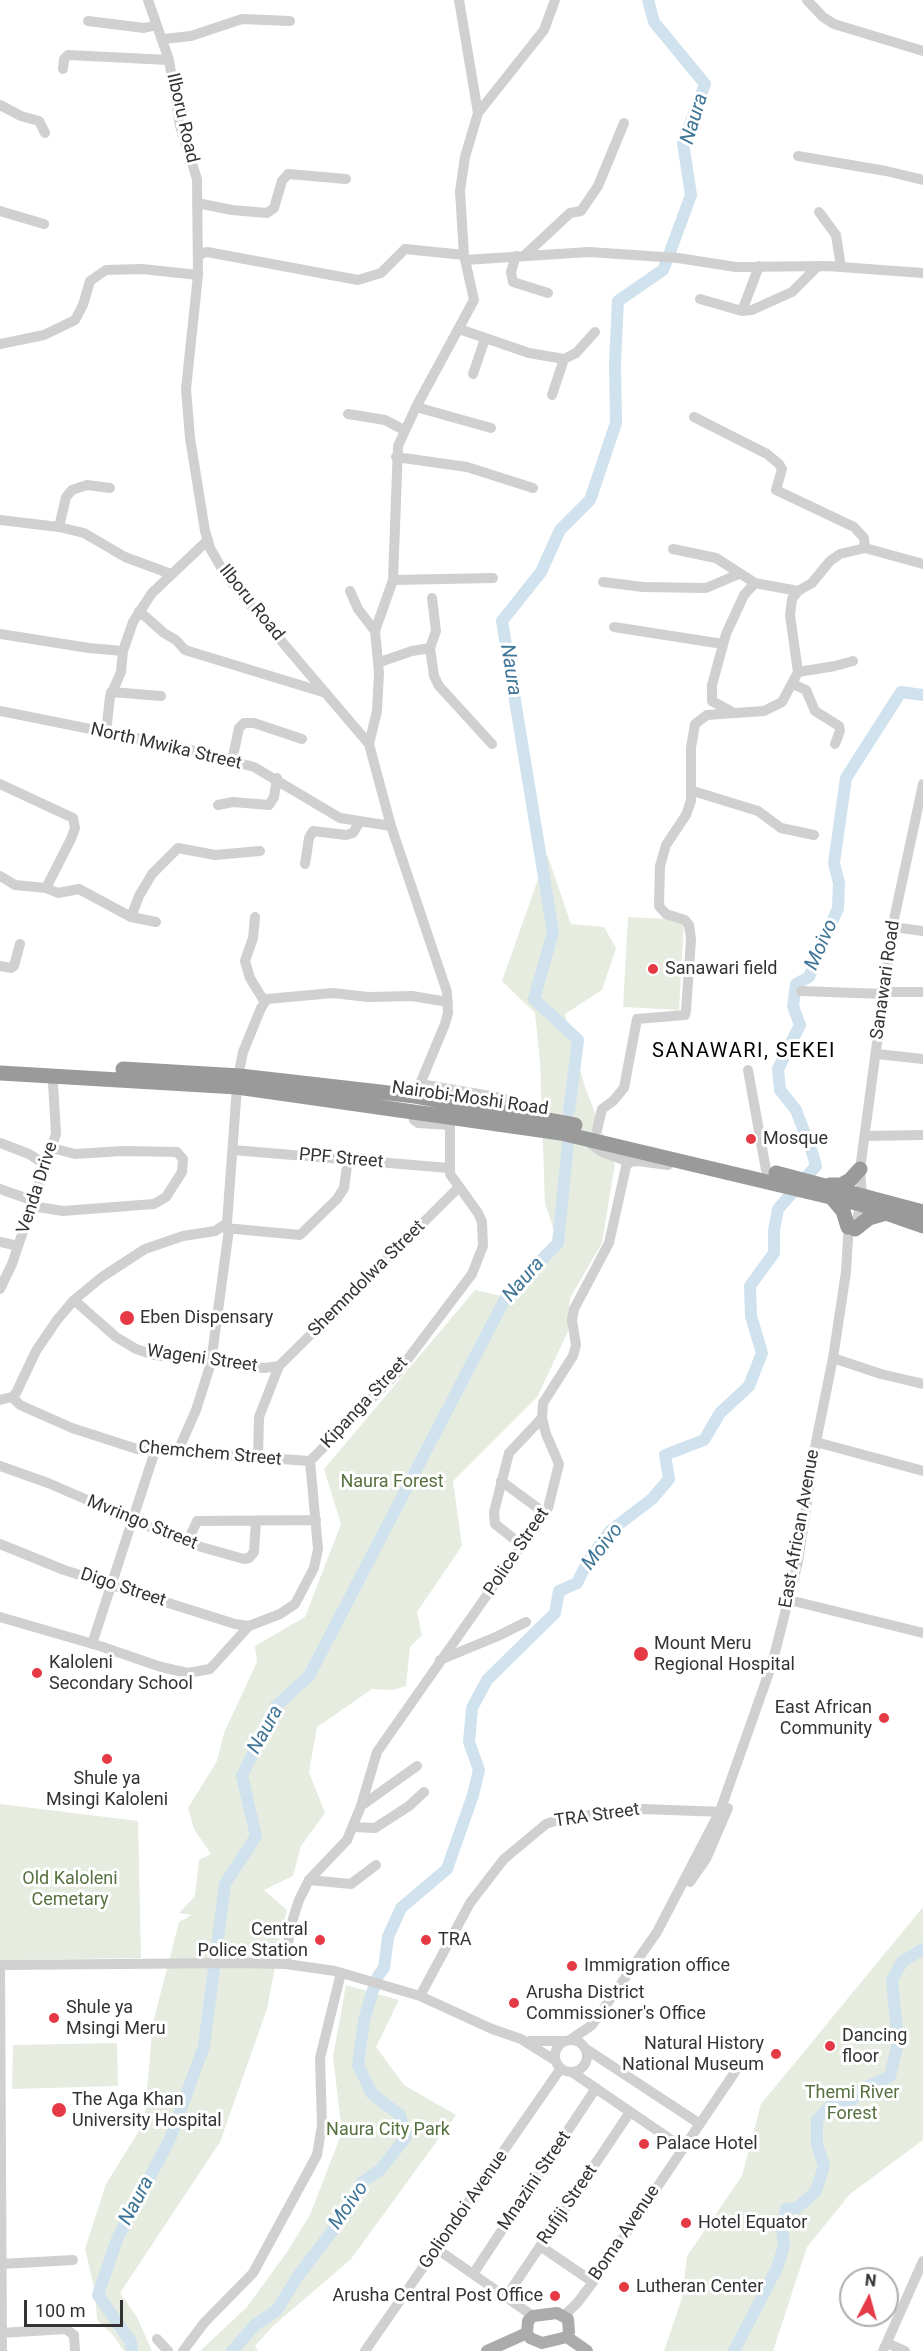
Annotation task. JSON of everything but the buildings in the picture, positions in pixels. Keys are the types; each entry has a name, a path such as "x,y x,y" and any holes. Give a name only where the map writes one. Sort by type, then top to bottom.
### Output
{"highway":[{"name":"Nairobi-Moshi Road","path":"0,1063 240,1076 416,1097 597,1130 820,1184 856,1199 884,1207 923,1212"},
{"name":"Nairobi-Moshi Road","path":"0,1073 416,1097 832,1198 856,1199"},
{"path":"820,1184 841,1185 859,1173 869,1190 884,1207 852,1228 843,1211 832,1198"},
{"name":"Nairobi-Moshi Road","path":"884,1207 923,1226"}],"main road":[{"path":"550,2313 564,2316 569,2325 567,2337 542,2347 530,2338 526,2326 533,2316 550,2313"},
{"path":"487,2351 527,2333"},
{"path":"567,2337 587,2351"}],"street":[{"name":"Ilboru Road","path":"148,0 169,60 180,126 197,179 198,275 186,389 190,438 208,540 226,576 369,744 391,826 442,975 448,1002 445,1024 416,1097"},
{"path":"459,0 478,113"},
{"path":"375,631 393,580 396,457 404,430 474,300 465,257 460,191 465,157 478,113 544,30 555,0"},
{"path":"812,2 834,24 923,51"},
{"path":"163,39 190,36 243,19 291,21"},
{"path":"88,21 144,28 157,25"},
{"path":"63,69 64,59 68,55 169,60"},
{"path":"0,105 21,116 39,121 45,133"},
{"path":"548,293 513,282 511,272 521,255 570,213 581,211 598,186 624,123"},
{"path":"798,156 886,171 923,180"},
{"path":"197,203 232,210 267,213 274,208 282,181 288,174 346,179"},
{"path":"0,211 44,224"},
{"path":"819,212 837,238 840,267"},
{"path":"198,255 207,252 358,280 381,273 405,249 465,257 589,252 678,258 736,267 818,266 923,273"},
{"path":"742,311 759,266"},
{"path":"700,299 742,311 752,310 792,292 818,266"},
{"path":"0,344 44,335 75,320 83,305 90,281 106,270 142,269 198,275"},
{"path":"459,330 543,357 564,359 576,353 595,332"},
{"path":"472,375 485,339"},
{"path":"552,395 564,359"},
{"path":"416,407 491,428"},
{"path":"348,414 385,420 404,430"},
{"path":"694,417 766,454 782,469 776,490 854,526 864,538 865,548"},
{"path":"396,457 467,467 533,488"},
{"path":"59,527 66,497 72,490 87,484 110,488"},
{"path":"0,520 59,527 84,533 125,556 171,574"},
{"path":"106,732 111,692 121,672 123,651 139,611 152,592 208,540"},
{"path":"597,1130 602,1109 613,1101 624,1088 637,1019 685,1015 686,1011 691,939 689,925 685,920 666,914 659,906 660,866 666,845 686,815 693,791 691,748 695,724 707,715 774,708 782,702 794,684 798,672 790,615 792,598 798,591 812,583 830,561 840,554 865,548 923,564"},
{"path":"673,549 716,558 755,583 798,591"},
{"path":"603,582 643,587 706,588 739,574"},
{"path":"393,580 493,578"},
{"path":"732,712 711,698 714,671 739,606 749,587 755,583"},
{"path":"350,591 358,609 375,631 380,662 377,711 369,744"},
{"path":"432,598 436,631 430,648 434,676 439,686 492,744"},
{"path":"139,611 164,633 176,639 185,650 326,693"},
{"path":"614,627 723,644"},
{"path":"0,634 123,651"},
{"path":"380,662 412,651 430,648"},
{"path":"798,672 853,661"},
{"path":"794,684 806,690 815,711 839,726 840,731 834,744"},
{"path":"111,692 161,696"},
{"name":"North Mwika Street","path":"0,711 106,732 254,767 277,778 329,812 359,823 391,826"},
{"path":"232,761 239,728 244,723 261,725 302,739"},
{"path":"218,805 269,805 274,797 277,778"},
{"path":"0,784 73,818 75,828 71,839 46,888"},
{"name":"Sanawari Road","path":"852,1228 877,1054 892,927 923,784"},
{"path":"693,791 758,811 781,828 814,835"},
{"path":"304,864 309,838 313,831 345,836 353,833 359,823"},
{"path":"131,917 139,896 152,874 178,848 215,855 260,851"},
{"path":"0,876 15,885 46,888 62,894 75,889 82,890 131,917 156,922"},
{"path":"255,917 253,938 245,961 250,978 264,1001"},
{"path":"892,927 923,930"},
{"path":"0,966 11,968 14,966 20,944"},
{"path":"801,991 923,992"},
{"path":"264,1001 333,993 368,997 412,996 448,1002"},
{"path":"240,1067 243,1052 264,1001"},
{"path":"877,1054 923,1059"},
{"path":"748,1070 766,1170"},
{"name":"Venda Drive","path":"0,1289 4,1285 52,1148 57,1125 53,1083"},
{"path":"178,1451 196,1410 211,1363 225,1228 229,1214 237,1087"},
{"name":"Kipanga Street","path":"0,1617 161,1667 188,1672 210,1669 249,1626 280,1614 295,1604 304,1591 314,1568 318,1549 310,1461 398,1372 472,1274 483,1246 482,1221 453,1181 449,1168 450,1125 418,1123 414,1120 416,1097"},
{"path":"865,1136 923,1135"},
{"path":"580,1136 602,1152 629,1162 663,1164 781,1190 786,1185"},
{"path":"0,1143 29,1154 46,1165"},
{"path":"0,1189 33,1203 63,1211 154,1204 160,1202 174,1187 183,1162 180,1154 171,1152 75,1154 52,1148"},
{"name":"PPF Street","path":"233,1150 449,1168"},
{"path":"0,1400 12,1397 36,1351 74,1300 102,1277 145,1249 183,1236 225,1228 300,1235 344,1188 348,1159"},
{"path":"523,1546 494,1521 501,1481 509,1453 542,1418 543,1403 573,1356 576,1345 572,1320 574,1309 609,1244 623,1177 629,1162"},
{"name":"Shemndolwa Street","path":"277,1367 459,1187"},
{"name":"East African Avenue","path":"723,1812 760,1715 798,1562 852,1228"},
{"path":"0,1242 18,1246"},
{"name":"Wageni Street","path":"74,1300 116,1337 136,1349 154,1355 211,1363 277,1367"},
{"path":"832,1358 881,1374 923,1384"},
{"path":"258,1458 259,1417 277,1367"},
{"name":"Chemchem Street","path":"12,1397 20,1404 72,1428 126,1446 154,1451 310,1461"},
{"name":"Police Street","path":"286,1964 290,1928 299,1900 309,1880 343,1846 354,1827 377,1752 440,1660 546,1514 553,1497 560,1464 550,1446 542,1418"},
{"path":"816,1442 923,1471"},
{"path":"92,1644 154,1451"},
{"name":"Mvringo Street","path":"0,1466 48,1483 131,1521 187,1543 243,1559 249,1558 256,1545 256,1521"},
{"path":"501,1481 546,1514"},
{"path":"187,1543 197,1521 316,1520"},
{"name":"Digo Street","path":"0,1544 112,1585 235,1624 249,1626"},
{"path":"789,1600 923,1633"},
{"path":"440,1660 526,1622"},
{"path":"361,1806 417,1766"},
{"path":"354,1827 375,1828 424,1792"},
{"name":"TRA Street","path":"420,1996 470,1903 504,1859 546,1824 564,1818 643,1809 723,1812"},
{"path":"563,2067 585,2064 585,2048 592,2025 619,1989 660,1925 723,1812"},
{"path":"309,1880 330,1880 351,1884 376,1865"},
{"path":"2,2351 0,1965 286,1964 341,1973 420,1996 492,2029 521,2039 539,2042 578,2041 585,2048 700,2124 737,2069"},
{"path":"183,2351 204,2323 253,2273 317,2155 322,2125 320,2058 341,1973"},
{"path":"563,2067 558,2047 592,2025"},
{"path":"521,2039 683,2148"},
{"name":"Goliondoi Avenue","path":"366,2351 563,2067"},
{"name":"Mnazini Street","path":"472,2274 596,2088"},
{"name":"Rufiji Street","path":"506,2297 630,2112"},
{"name":"Boma Avenue","path":"564,2316 578,2302 700,2124"},
{"path":"540,2246 592,2282"},
{"path":"437,2250 533,2316"},
{"path":"1,2257 73,2260"},
{"path":"905,2351 885,2347 923,2261"},
{"path":"1,2333 69,2330 74,2335 75,2351"},
{"path":"157,2339 168,2351"}],"green space":[{"name":"Naura Forest","path":"547,854 571,924 604,927 616,948 602,990 565,1014 585,1087 615,1164 602,1243 570,1298 568,1331 538,1396 453,1481 462,1546 417,1612 422,1635 410,1647 406,1686 393,1690 372,1689 317,1727 309,1772 325,1813 301,1846 293,1876 264,1890 287,1910 283,1927 262,1931 282,1940 267,2009 220,2142 120,2293 137,2317 152,2351 124,2351 113,2335 97,2320 95,2291 85,2249 106,2184 144,2123 153,2023 179,1922 192,1915 179,1913 195,1896 199,1860 211,1854 194,1829 188,1808 217,1761 224,1733 257,1662 255,1646 305,1617 341,1524 324,1469 475,1290 506,1297 558,1243 545,1203 540,1062 535,1013 502,981"},
{"name":"Sanawari field","path":"628,917 684,920 679,1010 623,1007"},
{"name":"Old Kaloleni Cemetary","path":"0,1804 138,1821 141,1958 0,1960"},
{"name":"Themi River Forest","path":"923,1907 923,2140 850,2194 807,2247 773,2351 664,2351 682,2298 687,2256 742,2176 761,2104"},
{"name":"Naura City Park","path":"346,1985 399,2000 376,2047 404,2085 456,2115 351,2259 273,2326 255,2346 258,2351 200,2351 247,2307 287,2252 310,2215 342,2132 333,2057"},
{"path":"117,2043 118,2086 12,2089 13,2045"}],"waterway":[{"name":"Naura","path":"648,0 654,22 705,84 683,143 691,195 670,252"},
{"name":"Naura","path":"569,1111 578,1040 534,999 553,932 502,621 541,572 560,530 590,500 616,423 615,362 618,301 663,270 666,263"},
{"name":"Moivo","path":"807,1176 816,1166 796,1110 780,1090 778,1069 800,1025 793,1006 796,984 809,977 838,908 839,883 834,863 846,778 901,692 923,695"},
{"name":"Naura","path":"132,2351 131,2342 98,2295 118,2237 170,2139 204,2046 225,1884 256,1836 242,1776 275,1707 309,1676 506,1297 558,1243 568,1143"},
{"name":"Moivo","path":"378,1976 384,1968 388,1937 401,1908 447,1869 473,1795 479,1770 469,1742 472,1708 487,1680 555,1613 559,1591 577,1583 588,1561 610,1531 652,1499 669,1479 665,1455 704,1440 720,1413 749,1386 762,1353 751,1316 750,1286 774,1253 774,1230 778,1209 793,1192"},
{"path":"734,2351 777,2268 784,2246 782,2227 786,2209 797,2208 816,2191 824,2166 817,2144 817,2120 832,2104 852,2100 862,2089 890,2076 898,2043 892,1980 902,1962 923,1949"},
{"name":"Moivo","path":"232,2351 255,2325 277,2310 298,2276 343,2217 361,2183 380,2170 406,2137 400,2115 372,2094 358,2065 364,2020 374,1987"}],"place":[{"name":"Sanawari field","path":"653,969"},
{"name":"Mosque","path":"751,1139"},
{"name":"Eben Dispensary","path":"127,1318"},
{"name":"Mount Meru Regional Hospital","path":"641,1654"},
{"name":"Kaloleni Secondary School","path":"37,1673"},
{"name":"East African Community","path":"884,1718"},
{"name":"Shule ya Msingi Kaloleni","path":"107,1759"},
{"name":"Central Police Station","path":"320,1940"},
{"name":"TRA","path":"426,1940"},
{"name":"Immigration office","path":"572,1966"},
{"name":"Arusha District Commissioner's Office","path":"514,2003"},
{"name":"Shule ya Msingi Meru","path":"54,2018"},
{"name":"Dancing floor","path":"830,2046"},
{"name":"Natural History National Museum","path":"776,2054"},
{"name":"The Aga Khan University Hospital","path":"59,2110"},
{"name":"Palace Hotel","path":"644,2144"},
{"name":"Hotel Equator","path":"686,2223"},
{"name":"Lutheran Center","path":"624,2287"},
{"name":"Arusha Central Post Office","path":"555,2296"}],"district":[{"name":"SANAWARI, SEKEI","path":"744,1052"}]}
